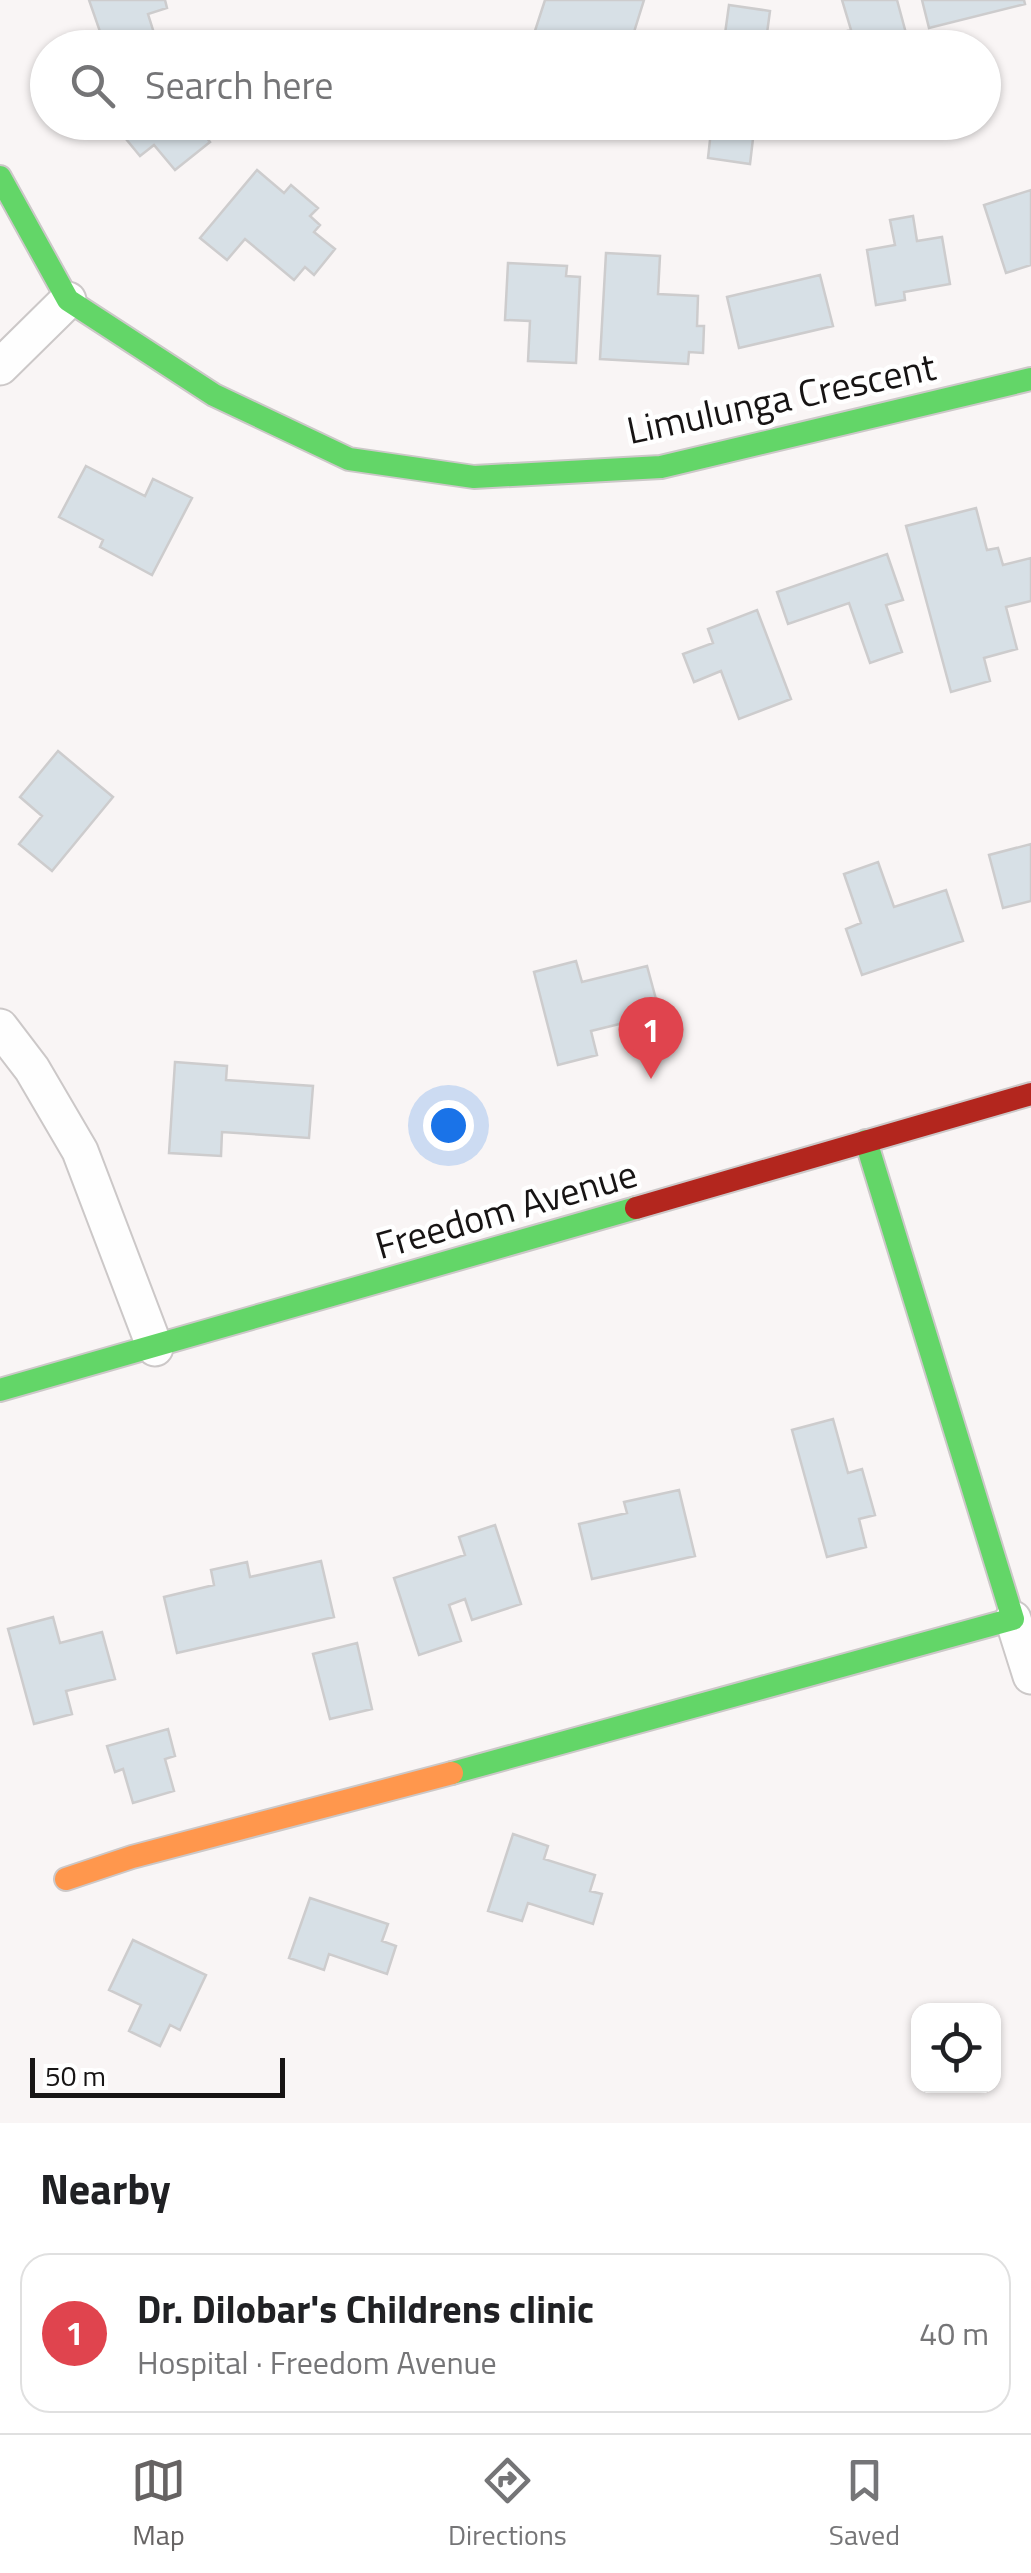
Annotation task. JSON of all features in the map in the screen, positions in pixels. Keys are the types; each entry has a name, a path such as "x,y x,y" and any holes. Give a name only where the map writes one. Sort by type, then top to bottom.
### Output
{"street":[{"name":"Limulunga Crescent","path":"0,177 68,300 214,395 349,459 474,477 662,467 1031,379"},
{"path":"0,367 68,300"},
{"path":"0,1027 32,1069 80,1151 155,1348"},
{"name":"Freedom Avenue","path":"0,1390 1031,1094"},
{"path":"866,1141 1031,1676"},
{"path":"66,1879 132,1857 294,1817 1013,1618"}],"building":[{"path":"89,0 165,0 167,8 148,14 153,30 99,30"},
{"path":"545,0 644,0 635,30 535,30"},
{"path":"842,0 897,0 905,30 851,30"},
{"path":"922,0 1024,0 1025,4 929,28"},
{"path":"729,5 770,11 767,30 726,30"},
{"path":"127,140 210,142 175,170 154,145 140,156"},
{"path":"710,140 753,140 750,164 708,158"},
{"path":"257,170 284,193 291,185 318,208 310,216 320,225 314,232 335,249 314,275 305,267 294,280 245,239 227,260 200,238"},
{"path":"1031,190 1031,265 1006,273 984,205"},
{"path":"913,216 917,241 942,237 950,284 904,292 905,300 876,305 867,250 895,245 890,220"},
{"path":"606,253 660,256 658,294 698,296 697,326 704,326 703,353 689,352 688,364 600,359"},
{"path":"508,263 567,266 566,276 580,277 576,363 528,361 530,321 505,320"},
{"path":"820,275 833,326 739,348 727,297"},
{"path":"86,466 145,496 153,479 192,498 152,575 100,547 103,540 59,517"},
{"path":"976,508 987,550 998,548 1003,565 1031,558 1031,601 1006,607 1017,649 984,658 990,681 951,692 906,526"},
{"path":"887,554 903,600 886,605 902,652 870,663 849,603 788,624 777,592"},
{"path":"757,610 791,699 739,719 721,671 694,682 683,654 713,643 708,629"},
{"path":"58,751 113,797 52,871 19,844 42,816 20,797"},
{"path":"1031,844 1031,901 1003,908 989,855"},
{"path":"878,862 894,907 946,890 963,941 862,975 846,929 861,923 844,874"},
{"path":"576,961 582,982 647,966 660,1014 591,1031 597,1055 558,1065 534,972"},
{"path":"175,1062 227,1066 226,1080 313,1086 309,1138 222,1132 221,1156 169,1153"},
{"path":"833,1419 848,1473 862,1469 875,1515 859,1519 866,1547 827,1557 792,1430"},
{"path":"679,1490 695,1556 592,1579 579,1524 627,1513 624,1502"},
{"path":"495,1525 521,1604 472,1620 465,1599 449,1605 461,1641 419,1655 394,1578 465,1555 459,1537"},
{"path":"321,1561 334,1617 177,1653 164,1597 214,1585 211,1570 247,1562 250,1577"},
{"path":"53,1617 60,1643 102,1632 115,1679 66,1691 72,1714 34,1724 8,1629"},
{"path":"357,1643 372,1709 330,1719 313,1654"},
{"path":"168,1729 175,1756 165,1759 174,1791 133,1803 123,1769 115,1772 107,1746"},
{"path":"513,1834 548,1846 544,1859 595,1875 590,1891 602,1894 593,1924 528,1903 522,1921 488,1911"},
{"path":"310,1898 388,1924 382,1941 396,1946 387,1974 329,1954 324,1970 289,1958"},
{"path":"133,1940 206,1975 180,2030 170,2025 160,2046 129,2031 141,2005 109,1990"}],"traffic: fast":[{"path":"0,177 68,300 214,395 349,459 474,477 661,467 1031,379"},
{"path":"452,1773 1013,1619 866,1141"},
{"path":"0,1390 636,1208"}],"traffic: slow":[{"path":"66,1879 132,1857 452,1773"}],"traffic: jam":[{"path":"636,1208 1031,1094"}],"place":[{"name":"Dr. Dilobar's Childrens clinic","path":"651,1079"}]}
